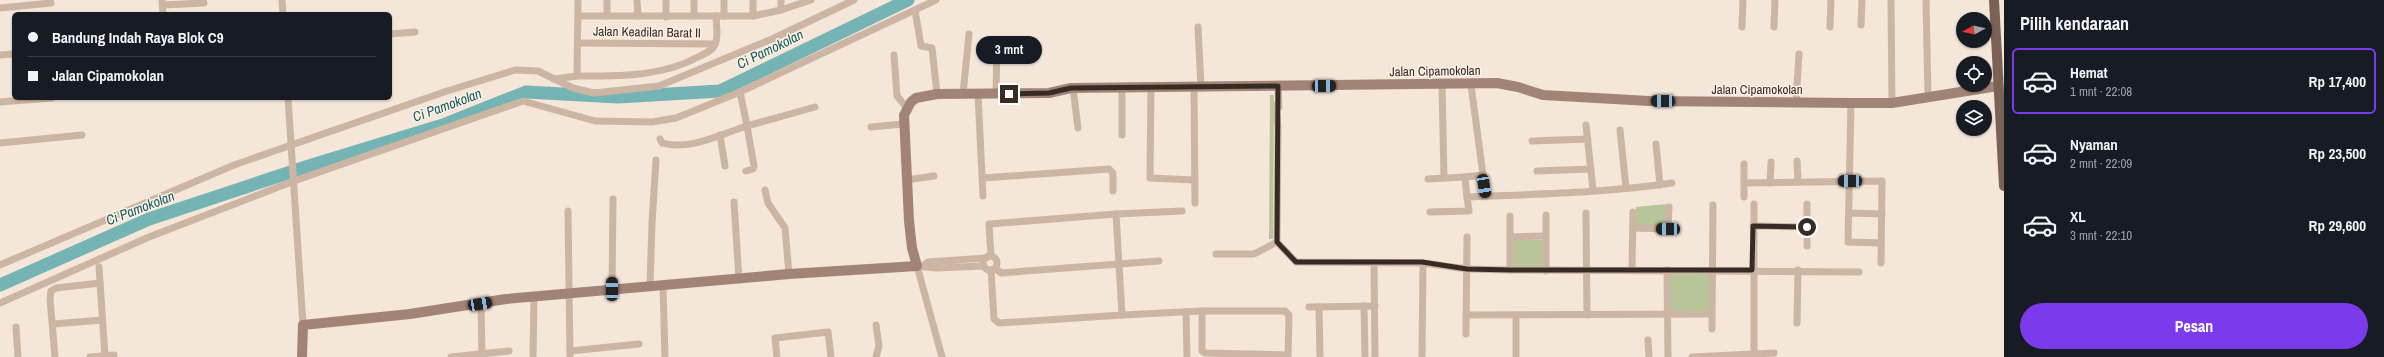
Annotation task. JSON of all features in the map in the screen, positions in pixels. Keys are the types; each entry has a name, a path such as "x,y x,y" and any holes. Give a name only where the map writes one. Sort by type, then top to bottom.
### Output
{"main road":[{"path":"1994,0 2004,186"}],"street":[{"path":"282,0 283,12"},
{"path":"577,76 578,0"},
{"path":"607,0 607,16"},
{"path":"637,0 638,16"},
{"path":"666,0 666,17"},
{"path":"694,0 694,16"},
{"path":"724,0 724,16"},
{"path":"753,0 753,16"},
{"path":"781,0 781,10"},
{"path":"578,16 753,16 781,10 811,0"},
{"path":"835,0 839,7"},
{"path":"0,265 234,165 291,149 447,91 515,70 532,70 574,88 594,93 659,86 772,39 854,0"},
{"path":"0,303 149,236 293,178 523,101 595,121 652,122 676,118 740,92 936,0"},
{"path":"1742,27 1743,0"},
{"path":"1774,27 1775,0"},
{"path":"1830,27 1831,0"},
{"path":"1861,25 1862,0"},
{"path":"1891,0 1892,103"},
{"path":"1926,0 1928,97"},
{"path":"0,8 28,2 51,3"},
{"path":"163,3 204,3"},
{"path":"915,10 920,45 932,48 937,94"},
{"path":"554,79 577,76 623,76 653,73 695,59 710,51 716,44 716,16"},
{"path":"1195,203 1194,180 1198,27"},
{"path":"392,34 415,32"},
{"path":"963,94 969,34"},
{"path":"996,94 997,42"},
{"name":"Jalan Keadilan Barat II","path":"578,43 716,44"},
{"path":"0,56 12,54"},
{"path":"1796,102 1799,54"},
{"path":"894,55 897,96 907,108 904,124 906,180 912,248 921,266 942,357"},
{"name":"Jalan Cipamokolan","path":"907,108 916,98 937,94 1049,93 1073,88 1122,87 1278,86 1471,89 1507,84 1543,96 1641,101 1851,103 1892,103 1928,97 1999,90"},
{"path":"1278,86 1277,242 1296,262 1422,262 1467,269 1546,271 1712,269 1859,272"},
{"path":"1122,87 1122,135"},
{"path":"1151,87 1150,176 1154,180 1194,180"},
{"path":"1073,88 1078,128"},
{"path":"1442,89 1444,178"},
{"path":"1471,89 1486,196"},
{"path":"740,92 754,166 754,169 746,171"},
{"path":"978,94 983,196"},
{"path":"0,102 26,100"},
{"path":"288,100 303,325 302,357"},
{"path":"1851,103 1848,242 1881,243"},
{"path":"660,138 662,143 669,145 687,145 815,107"},
{"path":"871,127 904,124"},
{"path":"1586,125 1593,190"},
{"path":"1620,130 1626,188"},
{"path":"0,143 82,135"},
{"path":"720,135 725,166"},
{"path":"1532,141 1588,139"},
{"path":"1656,144 1660,185"},
{"path":"650,286 656,160"},
{"path":"1797,161 1798,181"},
{"path":"1770,183 1771,162"},
{"path":"1744,164 1744,197"},
{"path":"1537,171 1591,169"},
{"path":"983,178 1109,170 1113,173 1114,191"},
{"path":"1428,179 1483,175"},
{"path":"906,180 934,176"},
{"path":"1430,212 1469,211 1465,177"},
{"path":"1744,183 1793,183 1798,181 1882,181 1881,263"},
{"path":"1467,197 1626,188 1672,183"},
{"path":"765,190 768,203 785,228 789,274"},
{"path":"612,289 613,199"},
{"path":"734,202 739,280"},
{"path":"1754,204 1752,270 1754,354"},
{"path":"1807,204 1807,246"},
{"path":"1712,329 1713,205"},
{"path":"1633,228 1668,229 1668,207"},
{"path":"568,211 570,354 639,344"},
{"path":"984,266 989,257 989,224 1116,214 1182,211"},
{"path":"1632,270 1633,212"},
{"path":"1586,213 1586,315"},
{"path":"1849,213 1882,214"},
{"path":"1116,214 1122,315"},
{"path":"1546,215 1546,271"},
{"path":"1510,216 1510,270"},
{"path":"1753,226 1807,227"},
{"path":"1510,237 1546,236"},
{"path":"1466,237 1466,334"},
{"path":"1216,254 1254,254 1277,242"},
{"path":"921,266 928,262 989,257 997,262 993,269 994,319 999,323 1202,311 1286,312 1289,315 1288,356 1205,354 1202,351 1202,311"},
{"path":"303,325 410,314 534,297 612,289 739,280 789,274 921,266 929,268 984,266 1001,273 1159,261"},
{"path":"1422,262 1422,357"},
{"path":"1374,263 1375,357"},
{"path":"99,267 105,356"},
{"path":"1667,270 1668,357"},
{"path":"1797,323 1798,270"},
{"path":"55,357 50,299 53,289 100,284"},
{"path":"663,285 665,357"},
{"path":"533,357 534,297"},
{"path":"480,304 482,355"},
{"path":"1364,306 1365,357"},
{"path":"1309,307 1375,306"},
{"path":"1319,307 1320,357"},
{"path":"1186,312 1187,357"},
{"path":"1466,315 1712,314"},
{"path":"1516,315 1516,357"},
{"path":"53,324 102,320"},
{"path":"876,325 879,346 876,357"},
{"path":"16,327 18,357"},
{"path":"777,357 775,338 828,332 831,357"},
{"path":"1648,340 1648,357"},
{"path":"451,357 482,355 509,351"},
{"path":"1692,357 1774,353"},
{"path":"90,357 114,355"}],"green space":[{"path":"1270,95 1274,95 1273,239 1269,239"},
{"path":"1667,204 1667,226 1636,226 1636,207"},
{"path":"1512,239 1543,240 1543,268 1512,268"},
{"path":"1669,272 1710,272 1711,312 1669,312"}],"waterway":[{"name":"Ci Pamokolan","path":"0,285 149,219 312,165 443,125 526,92 618,97 720,91 908,0"}],"route":[{"path":"1009,94 1049,93 1071,88 1278,86 1280,120 1278,126 1277,242 1296,262 1422,262 1467,269 1510,270 1752,270 1753,226 1807,227"}]}
